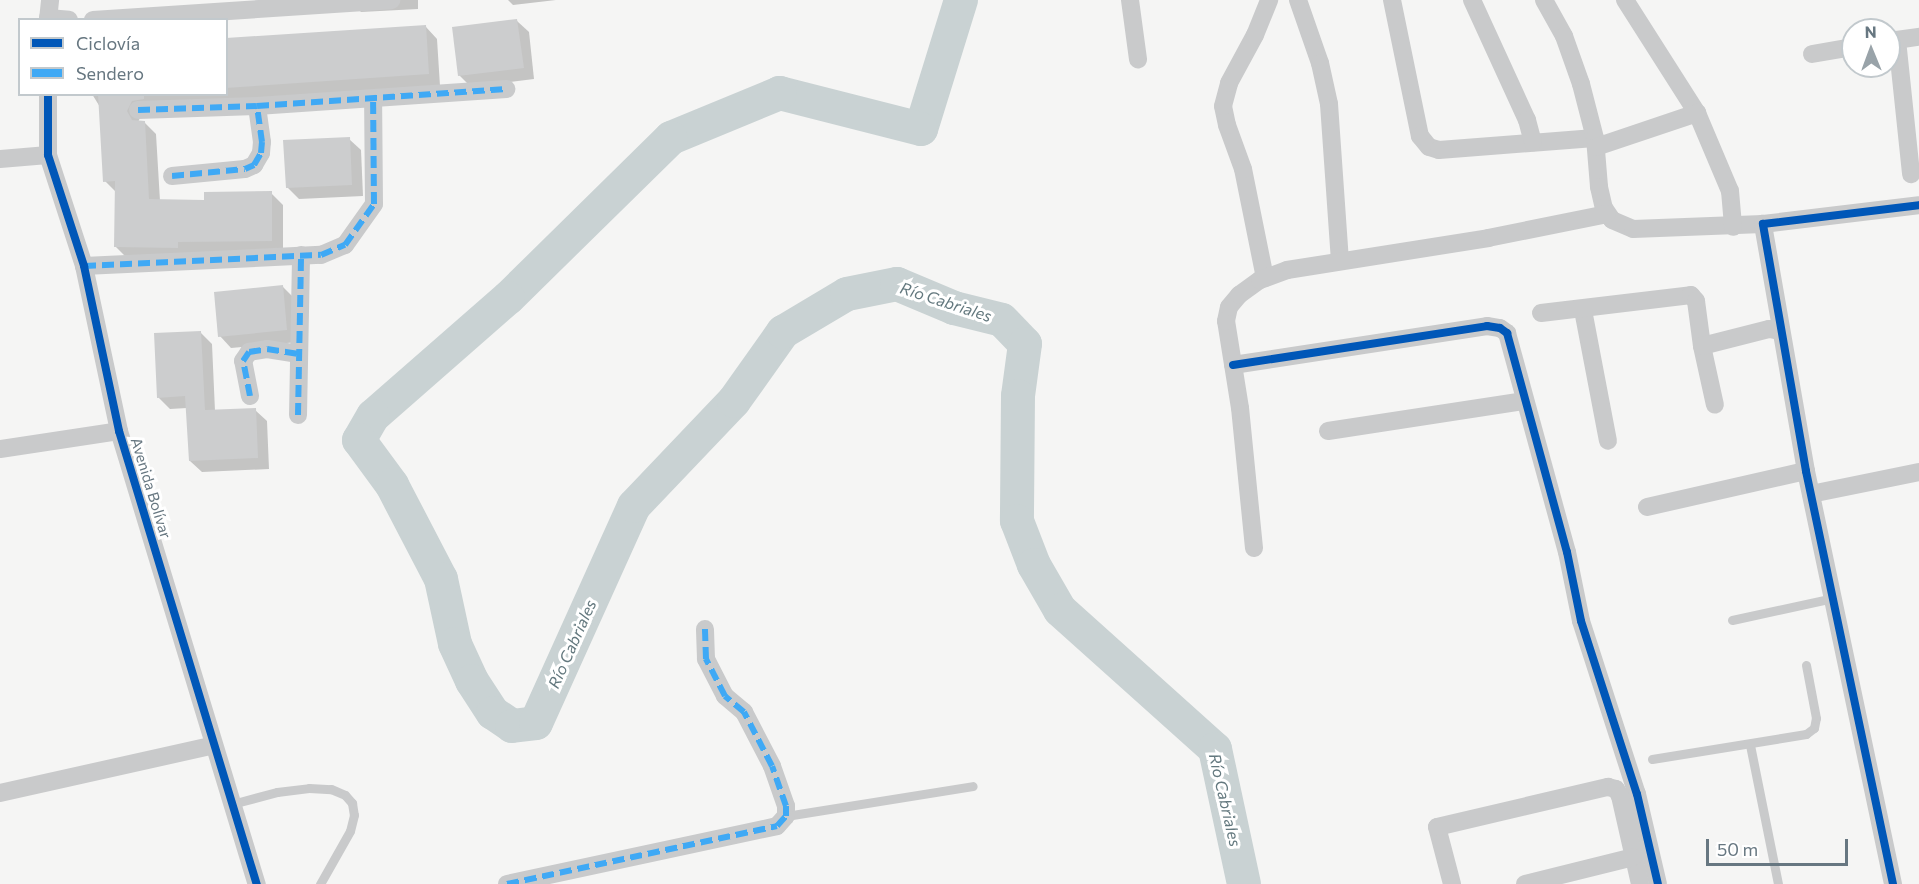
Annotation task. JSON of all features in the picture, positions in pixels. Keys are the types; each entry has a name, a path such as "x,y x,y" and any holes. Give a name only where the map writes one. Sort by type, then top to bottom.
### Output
{"street":[{"path":"123,18 391,0"},
{"path":"1130,0 1138,59"},
{"path":"1266,278 1243,169 1227,125 1223,106 1229,82 1255,35 1269,0"},
{"path":"1298,0 1320,63 1329,104 1340,261"},
{"path":"1392,0 1424,142 1439,150 1533,142 1595,143 1696,113"},
{"path":"1472,0 1527,120 1533,142"},
{"path":"1544,0 1570,52 1595,143 1599,187 1607,214 1618,224 1633,229 1732,227 1919,205"},
{"path":"1625,0 1696,113 1730,191 1732,227"},
{"path":"49,12 64,18"},
{"path":"1901,40 1919,37"},
{"path":"1812,54 1841,49"},
{"path":"1898,78 1911,174"},
{"path":"138,110 373,99 506,89"},
{"name":"Avenida Bolívar","path":"48,96 48,154 84,266 119,431 257,884"},
{"path":"84,266 180,264 321,255 345,245 374,204 373,99"},
{"path":"172,176 245,169 254,165 261,153 262,142 257,105"},
{"path":"0,159 48,154"},
{"path":"1254,548 1226,321 1229,307 1239,294 1266,278 1287,270 1488,238 1607,214"},
{"path":"1763,224 1806,471 1893,884"},
{"path":"298,415 301,255"},
{"path":"1541,313 1583,310 1691,294 1696,301 1702,346 1715,405"},
{"path":"1583,310 1608,441"},
{"path":"1233,365 1494,326 1507,333 1567,552 1584,631 1637,794 1658,884"},
{"path":"1702,346 1769,329 1780,331"},
{"path":"249,396 243,361 249,351 267,349 299,354"},
{"path":"1328,431 1526,401"},
{"path":"0,448 119,431"},
{"path":"1647,507 1806,471"},
{"path":"1811,494 1919,472"},
{"path":"507,884 777,825 786,816 786,806 772,766 744,712 725,696 705,659 705,629"},
{"path":"0,793 214,745"},
{"path":"1452,884 1437,827 1600,788 1616,789 1620,796 1640,884"},
{"path":"1525,884 1633,857"}],"lane":[{"path":"1732,620 1833,598"},
{"path":"1652,759 1750,745 1806,734 1814,728 1816,718 1806,665"},
{"path":"1750,745 1778,884"},
{"path":"786,816 973,786"},
{"path":"232,804 277,792 309,788 331,789 345,795 352,803 354,815 350,831 320,884"}],"building":[{"path":"517,19 524,68 458,76 452,27"},
{"path":"426,25 429,74 228,88 228,38"},
{"path":"98,96 144,96 144,99 132,101 127,111 132,120 145,121 149,199 204,200 204,192 272,191 272,241 178,242 178,248 114,247 115,181 103,182"},
{"path":"350,137 352,185 286,188 283,140"},
{"path":"283,285 287,330 218,337 214,292"},
{"path":"201,331 205,410 256,408 258,458 189,461 185,396 157,398 154,333"}],"waterway":[{"name":"Río Cabriales","path":"961,0 921,129 780,93 671,138 508,298 373,416 359,440 392,485 441,579 455,644 472,681 493,713 512,726 536,723 634,506 734,401 783,332 847,294 897,284 954,308 1002,320 1025,344 1018,396 1017,521 1034,565 1060,610 1215,749 1244,884"}],"marked path":[{"path":"138,110 257,106 506,89"},
{"path":"84,266 321,255 345,245 374,204 373,99"},
{"path":"172,176 245,169 254,165 261,153 262,142 257,106"},
{"path":"298,415 301,255"},
{"path":"250,396 243,361 249,352 267,349 299,354"},
{"path":"507,884 777,826 786,816 786,806 772,766 744,712 725,696 706,659 705,629"}],"cycle path":[{"path":"48,96 48,155 84,266 119,431 257,884"},
{"path":"1893,884 1806,471 1763,224 1919,205"},
{"path":"1233,365 1487,326 1500,328 1507,333 1567,552 1581,621 1637,794 1658,884"}]}
